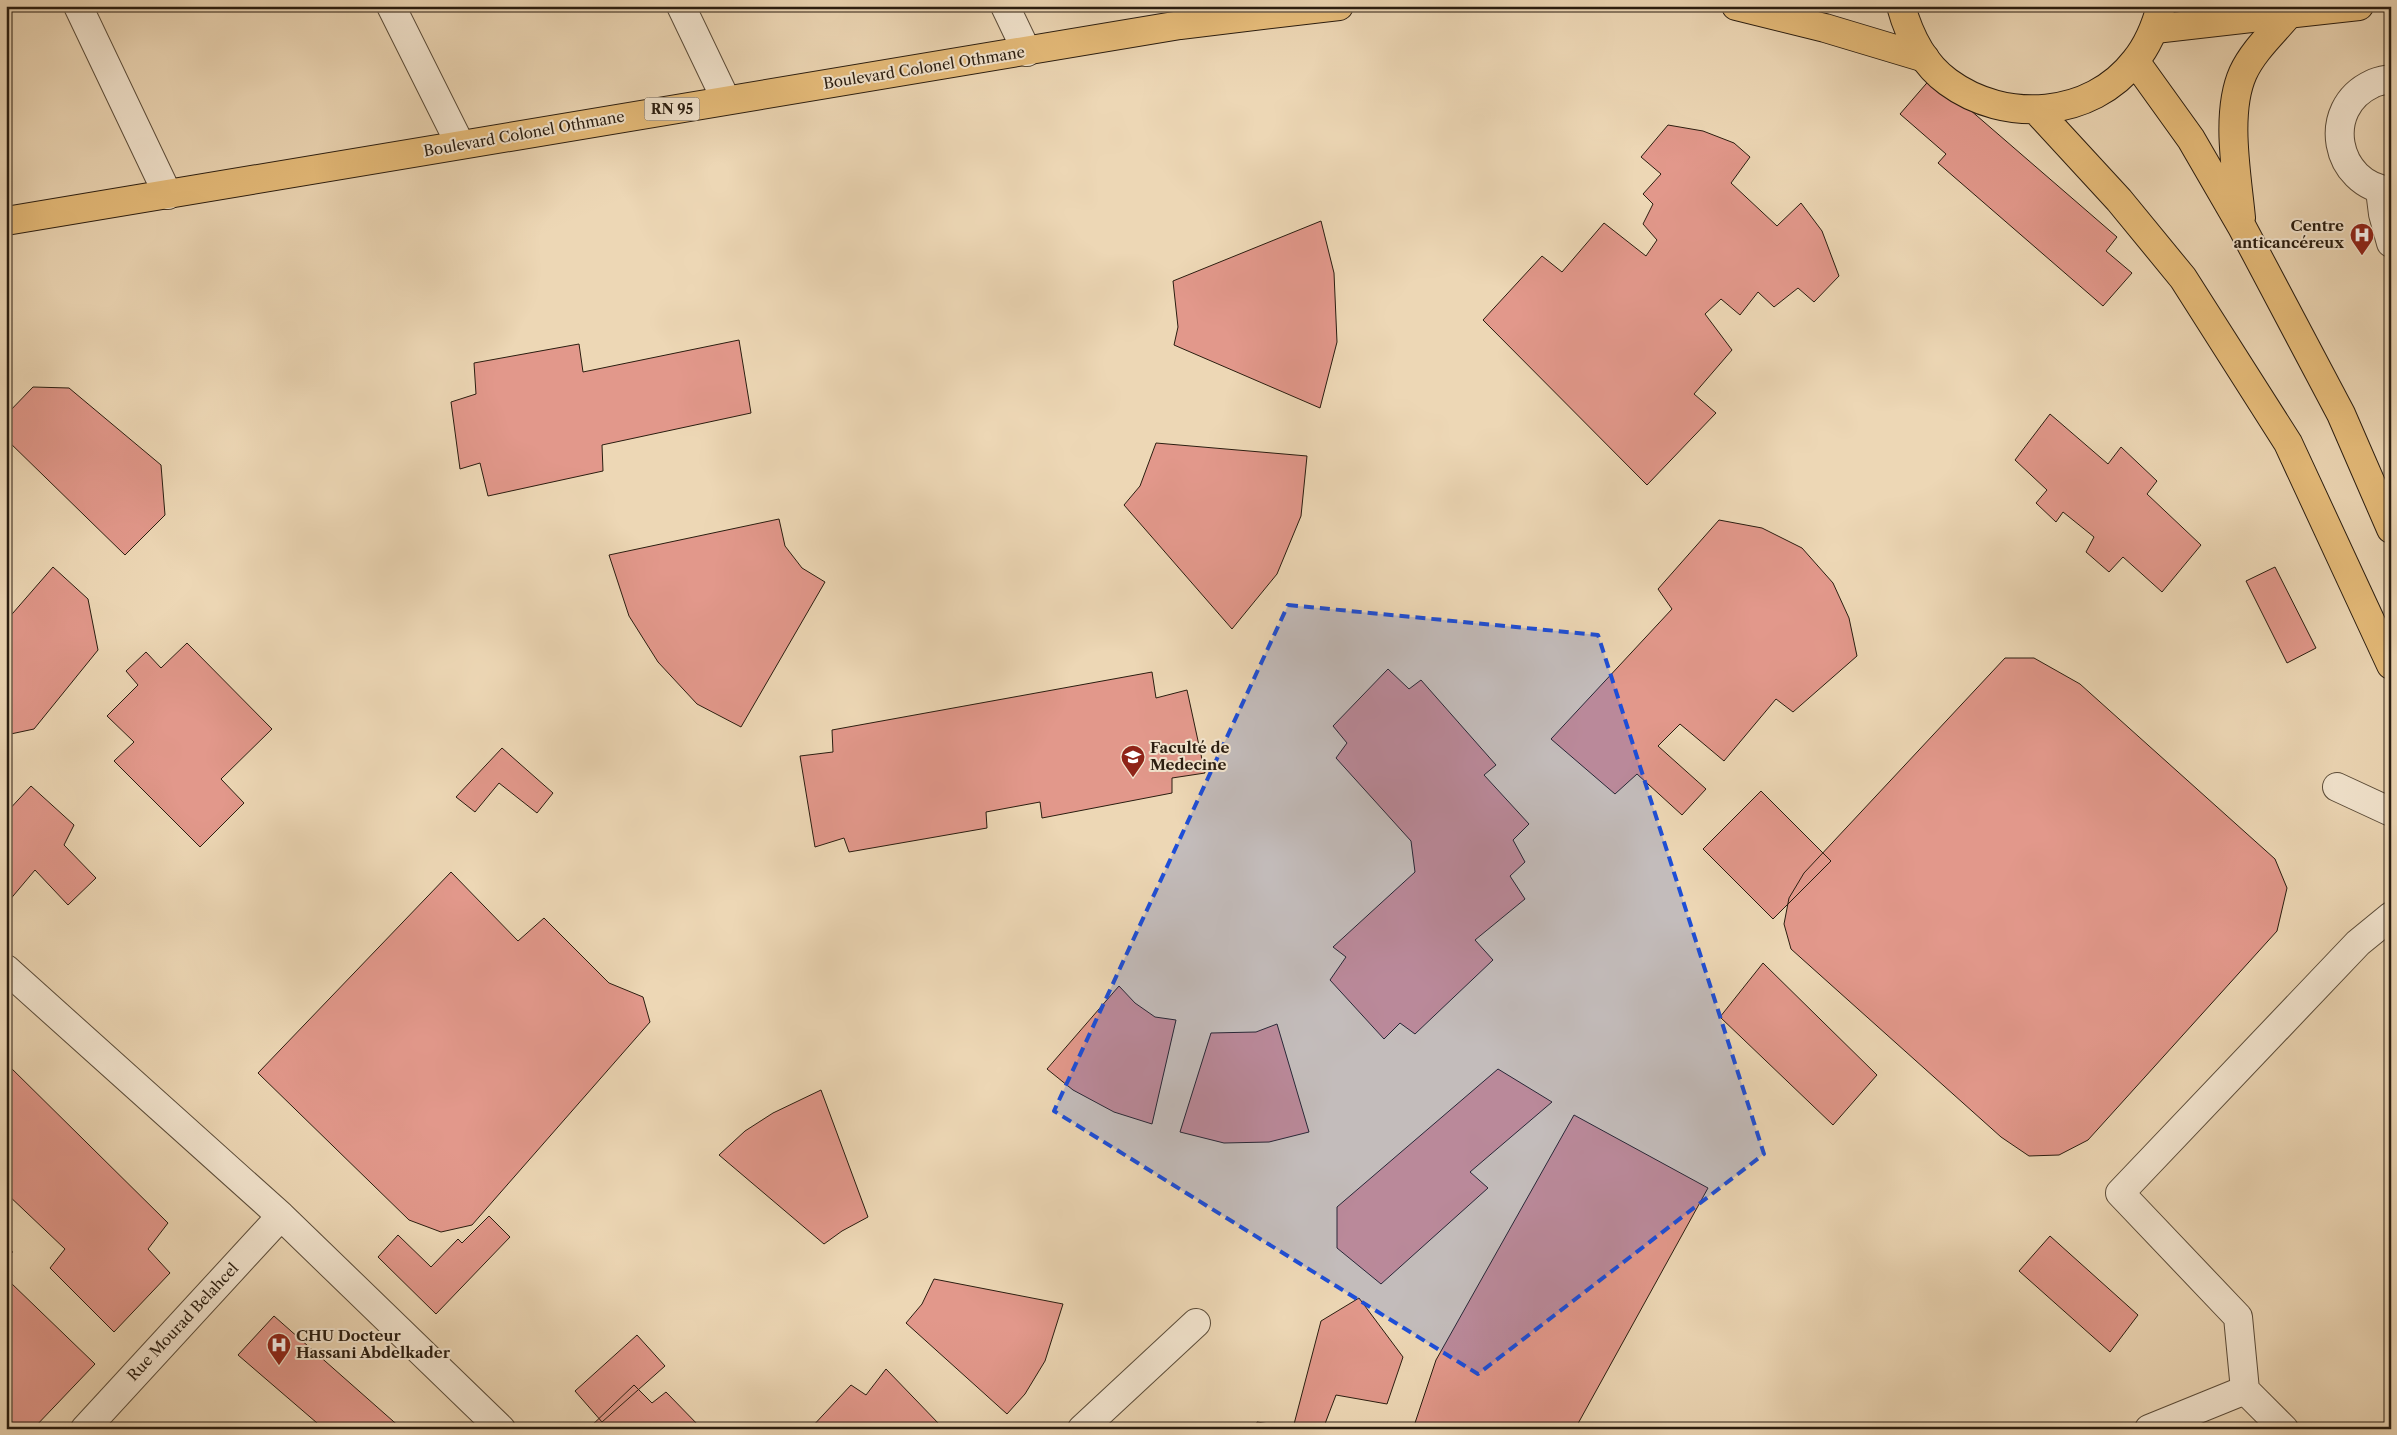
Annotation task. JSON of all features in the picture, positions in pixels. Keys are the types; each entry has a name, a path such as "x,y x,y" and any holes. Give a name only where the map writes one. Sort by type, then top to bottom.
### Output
{"main road":[{"name":"Boulevard Colonel Othmane","path":"6,221 1180,25 1303,8 1339,6"},
{"path":"1736,6 1825,28 1925,58"},
{"path":"1901,6 1908,30 1925,58 1947,82 1974,98 2004,108 2036,111 2074,104 2107,87 2135,61 2158,17 2288,15 2359,6"},
{"path":"2242,227 2234,143 2234,115 2238,90 2243,73 2253,57 2288,15"},
{"path":"2135,61 2191,139 2242,227 2341,414 2391,529"},
{"path":"2036,111 2119,200 2183,278 2194,295 2288,443 2391,665"}],"street":[{"path":"78,6 168,195"},
{"path":"391,6 460,144"},
{"path":"682,6 726,100"},
{"path":"1005,6 1027,52"},
{"path":"2391,79 2372,84 2356,94 2344,111 2340,130 2341,149 2349,167 2363,181 2386,190 2383,214 2391,243"},
{"path":"2337,787 2391,812"},
{"path":"2284,1429 2245,1390 2238,1317 2120,1193 2358,943 2391,916"},
{"path":"6,969 281,1216 501,1429"},
{"name":"Rue Mourad Belahcel","path":"84,1429 281,1216"},
{"path":"1082,1429 1196,1323"},
{"path":"2149,1429 2245,1390"}],"highlighted area":[{"path":"1288,605 1598,635 1764,1154 1478,1374 1054,1111"}],"building":[{"path":"1932,77 2117,237 2106,251 2132,273 2103,306 1938,163 1946,154 1900,114"},
{"path":"1668,125 1703,131 1734,143 1750,157 1731,183 1777,226 1801,203 1822,231 1839,276 1814,302 1798,288 1774,307 1758,292 1740,315 1721,299 1705,314 1732,350 1694,394 1716,413 1647,485 1483,320 1542,256 1562,272 1604,223 1646,256 1657,240 1643,224 1653,204 1643,194 1661,174 1641,157"},
{"path":"1321,221 1334,273 1337,342 1320,408 1174,345 1178,327 1173,281"},
{"path":"739,340 751,413 602,445 603,471 488,496 480,463 460,469 451,402 476,394 474,363 579,344 583,372"},
{"path":"33,387 69,388 161,465 165,515 125,555 6,439 6,415"},
{"path":"2050,414 2108,464 2121,447 2157,481 2147,494 2201,545 2162,592 2123,557 2109,572 2086,552 2094,537 2063,512 2056,522 2036,503 2047,490 2015,460"},
{"path":"1156,443 1307,456 1301,516 1277,574 1232,629 1124,505 1140,486"},
{"path":"779,519 785,546 802,568 825,582 741,727 697,704 658,662 629,616 609,555"},
{"path":"1719,520 1762,528 1802,548 1833,583 1849,618 1857,656 1793,712 1776,699 1724,761 1680,724 1658,746 1706,789 1682,815 1637,774 1615,794 1551,739 1672,609 1658,589"},
{"path":"53,567 88,599 98,650 34,729 6,735 6,621"},
{"path":"2275,567 2316,648 2287,663 2246,581"},
{"path":"187,643 272,729 221,779 244,803 200,847 114,761 134,742 107,716 138,685 126,671 146,652 161,668"},
{"path":"2005,658 2034,658 2080,684 2275,859 2287,888 2277,931 2088,1140 2059,1155 2029,1156 2001,1137 1791,949 1784,924 1789,898 1804,873"},
{"path":"1388,669 1409,689 1421,680 1496,765 1484,775 1529,824 1513,840 1525,862 1510,876 1525,899 1475,940 1493,960 1415,1034 1400,1023 1384,1039 1330,980 1346,957 1333,947 1415,872 1411,841 1336,758 1347,743 1333,726"},
{"path":"1152,672 1156,698 1187,690 1205,773 1172,778 1172,793 1042,818 1040,802 986,812 987,828 849,852 844,838 815,847 800,756 833,752 832,730"},
{"path":"502,748 553,793 537,813 499,783 475,812 456,797"},
{"path":"31,786 74,825 64,845 96,878 68,905 35,870 8,902 6,901 6,813"},
{"path":"1761,791 1831,861 1773,919 1703,849"},
{"path":"451,872 518,941 544,918 609,983 643,997 650,1022 472,1225 441,1232 409,1220 258,1073"},
{"path":"1763,963 1877,1075 1833,1125 1720,1017"},
{"path":"1119,986 1135,1003 1155,1017 1176,1020 1152,1124 1114,1112 1073,1090 1047,1069"},
{"path":"1277,1024 1309,1132 1269,1142 1224,1143 1180,1132 1211,1033 1256,1032"},
{"path":"6,1063 168,1223 148,1249 170,1273 114,1332 50,1268 65,1249 6,1193"},
{"path":"1498,1069 1552,1102 1470,1172 1488,1188 1381,1284 1337,1248 1337,1207"},
{"path":"821,1090 868,1217 842,1231 824,1244 719,1155 745,1131 773,1113"},
{"path":"1574,1115 1708,1188 1575,1429 1423,1429 1414,1426 1436,1360"},
{"path":"489,1216 510,1237 436,1314 378,1257 398,1235 431,1267 458,1239 462,1243"},
{"path":"2050,1236 2138,1315 2110,1352 2019,1271"},
{"path":"6,1245 13,1252 6,1258"},
{"path":"934,1279 1063,1304 1045,1361 1025,1394 1007,1414 906,1323 922,1304"},
{"path":"10,1282 95,1364 33,1429 6,1429 6,1287"},
{"path":"1359,1298 1403,1357 1387,1404 1336,1395 1323,1429 1256,1429 1257,1422 1293,1428 1321,1321"},
{"path":"274,1316 402,1429 324,1429 238,1355"},
{"path":"637,1335 665,1366 602,1422 575,1391"},
{"path":"886,1369 940,1425 937,1429 810,1429 851,1385 866,1395"},
{"path":"634,1385 652,1403 666,1392 702,1429 588,1429"}],"place":[{"name":"Centre anticancéreux","path":"2362,256"},
{"name":"Faculté de Medecine","path":"1133,778"},
{"name":"CHU Docteur Hassani Abdelkader","path":"279,1366"}]}
